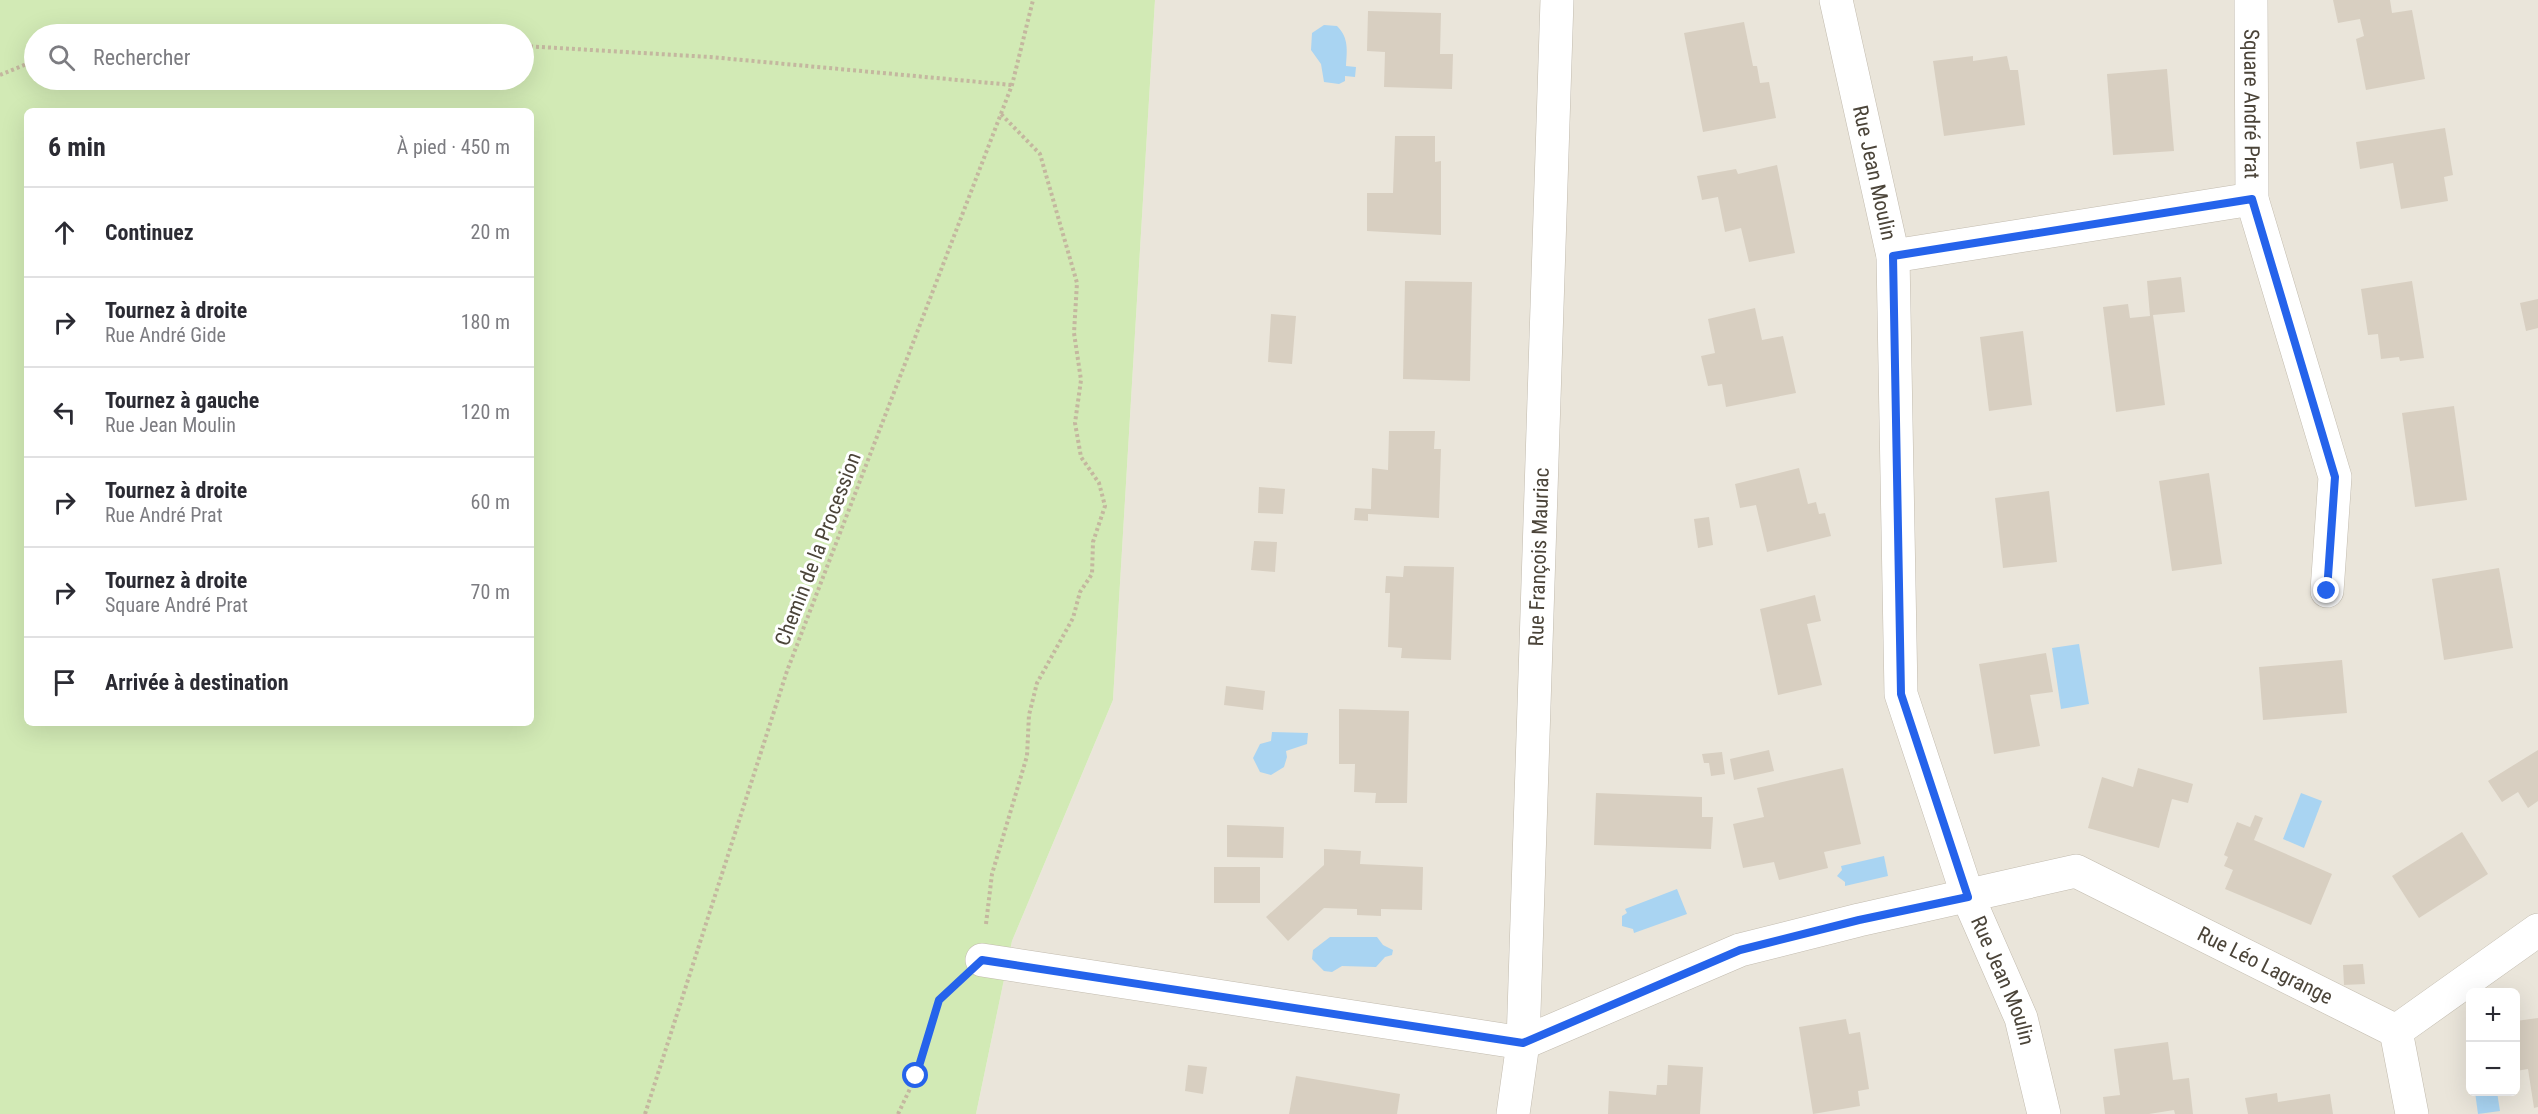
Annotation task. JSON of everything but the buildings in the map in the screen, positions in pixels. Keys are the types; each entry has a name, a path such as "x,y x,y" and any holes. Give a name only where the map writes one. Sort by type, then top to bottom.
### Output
{"street":[{"name":"Rue François Mauriac","path":"1514,1114 1523,1043 1557,0"},
{"name":"Rue Jean Moulin","path":"1836,0 1893,256 1901,694 1968,897 2021,1018 2043,1114"},
{"name":"Square André Prat","path":"2251,0 2252,199 2335,477 2327,591"},
{"path":"1893,256 2252,199"},
{"name":"Rue Léo Lagrange","path":"1523,1043 1740,950 1859,920 2076,871 2396,1031"},
{"path":"2412,1114 2396,1031 2538,930"},
{"path":"982,960 1523,1043"}],"path":[{"name":"Chemin de la Procession","path":"645,1114 787,671 1012,85 1033,0"},
{"path":"534,47 710,57 1012,85"},
{"path":"0,75 24,65"},
{"path":"898,1114 916,1076 939,1000 982,960 992,874 1028,756 1029,715 1037,683 1073,618 1080,592 1092,574 1093,542 1105,506 1099,483 1081,457 1075,423 1081,380 1074,333 1077,283 1040,154 1000,113"}],"shaded area":[{"path":"1155,0 2538,0 2538,1114 976,1114 1012,941 1113,700"}],"green space":[{"path":"0,0 1155,0 1113,700 1012,941 976,1114 0,1114"}],"water":[{"path":"1324,25 1337,26 1341,31 1346,44 1346,66 1356,67 1355,77 1345,76 1345,81 1339,84 1324,82 1321,64 1311,50 1312,33"},
{"path":"2079,644 2089,704 2061,709 2052,648"},
{"path":"1272,732 1308,733 1307,744 1286,751 1284,767 1271,775 1260,772 1253,758 1260,744 1271,741"},
{"path":"2301,793 2322,801 2304,848 2283,839"},
{"path":"1884,856 1888,876 1845,886 1845,882 1837,876 1842,870 1841,866"},
{"path":"1677,889 1687,914 1634,933 1633,929 1622,926 1622,916 1627,913 1625,909"},
{"path":"1330,937 1377,937 1383,945 1393,950 1392,955 1385,957 1376,967 1342,966 1332,972 1324,971 1312,959 1313,950"},
{"path":"2476,1096 2498,1096 2500,1111 2478,1114"}],"route":[{"path":"916,1076 939,1000 982,960 1523,1043 1740,950 1859,920 1968,897 1901,694 1893,256 2252,199 2335,477 2327,591"}]}
